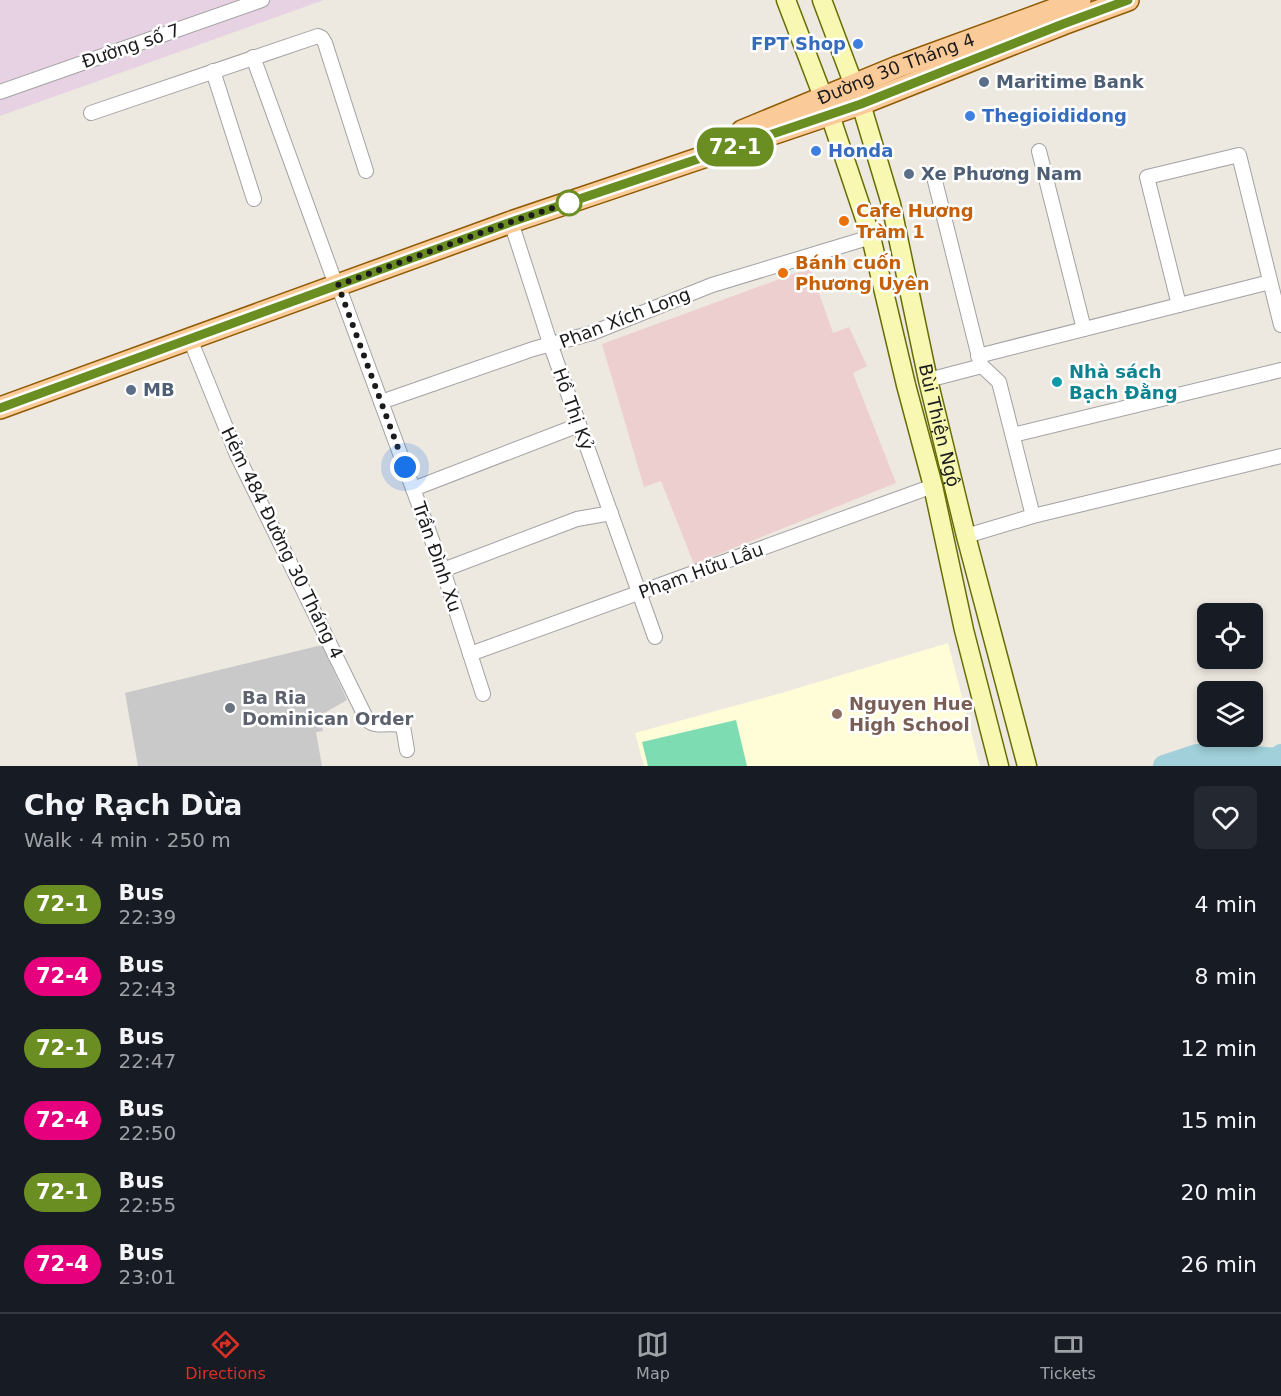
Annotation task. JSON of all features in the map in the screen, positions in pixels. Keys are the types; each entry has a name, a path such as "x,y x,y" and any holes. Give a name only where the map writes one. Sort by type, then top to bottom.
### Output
{"main road":[{"name":"Bùi Thiện Ngộ","path":"786,0 827,106 871,237 933,486 964,630 999,766"},
{"name":"Bùi Thiện Ngộ","path":"822,0 858,94 891,204 928,380 966,536 1027,766"},
{"name":"Đường 30 Tháng 4","path":"858,94 1080,0"},
{"name":"Đường 30 Tháng 4","path":"0,393 511,222 1099,5 1128,0"},
{"name":"Đường 30 Tháng 4","path":"0,408 190,339 494,214 736,133 827,106"},
{"path":"906,385 928,380"}],"street":[{"name":"Đường số 7","path":"0,92 262,0"},
{"path":"91,113 314,36 322,38 366,171"},
{"name":"Trần Đình Xu","path":"253,57 443,570 483,694"},
{"path":"213,71 254,199"},
{"path":"1039,151 1084,329"},
{"path":"1179,305 1147,177 1239,154 1281,325"},
{"path":"935,181 980,361 999,382 1033,516"},
{"name":"Hồ Thị Kỷ","path":"511,222 550,346 656,637"},
{"name":"Phan Xích Long","path":"381,402 533,349 592,333 712,285 871,237"},
{"path":"928,380 980,361 1084,329 1270,282"},
{"name":"Hẻm 484 Đường 30 Tháng 4","path":"190,339 237,455 367,720 371,723 403,726 408,750"},
{"path":"1013,435 1281,370"},
{"path":"413,489 579,425"},
{"path":"966,536 1033,516 1281,456"},
{"name":"Phạm Hữu Lầu","path":"470,654 933,486"},
{"path":"443,570 577,519 611,513"}],"shaded area":[{"path":"0,0 324,0 0,116"},
{"path":"810,268 833,333 849,327 867,366 853,373 896,483 694,564 661,481 644,487 602,344"},
{"name":"Nguyen Hue High School","path":"948,643 980,766 644,766 635,733 778,694"},
{"name":"Ba Ria Dominican Order","path":"322,645 347,700 319,716 323,731 316,732 322,766 138,766 125,693"}],"green space":[{"path":"736,720 747,766 648,766 642,742"}],"waterway":[{"path":"1164,766 1197,755 1235,755 1276,759 1281,755"}],"bus line":[{"name":"72-1","path":"0,408 511,222 861,104 1128,0"}],"place":[{"name":"FPT Shop","path":"858,44"},
{"name":"Maritime Bank","path":"984,82"},
{"name":"Thegioididong","path":"970,116"},
{"name":"Honda","path":"816,151"},
{"name":"Xe Phương Nam","path":"909,174"},
{"name":"Cafe Hương Tràm 1","path":"844,221"},
{"name":"Bánh cuốn Phương Uyên","path":"783,273"},
{"name":"Nhà sách Bạch Đằng","path":"1057,382"},
{"name":"MB","path":"131,390"},
{"name":"Ba Ria Dominican Order","path":"230,708"},
{"name":"Nguyen Hue High School","path":"837,714"}],"route":[{"path":"405,467 338,285 577,200 569,203"}]}
